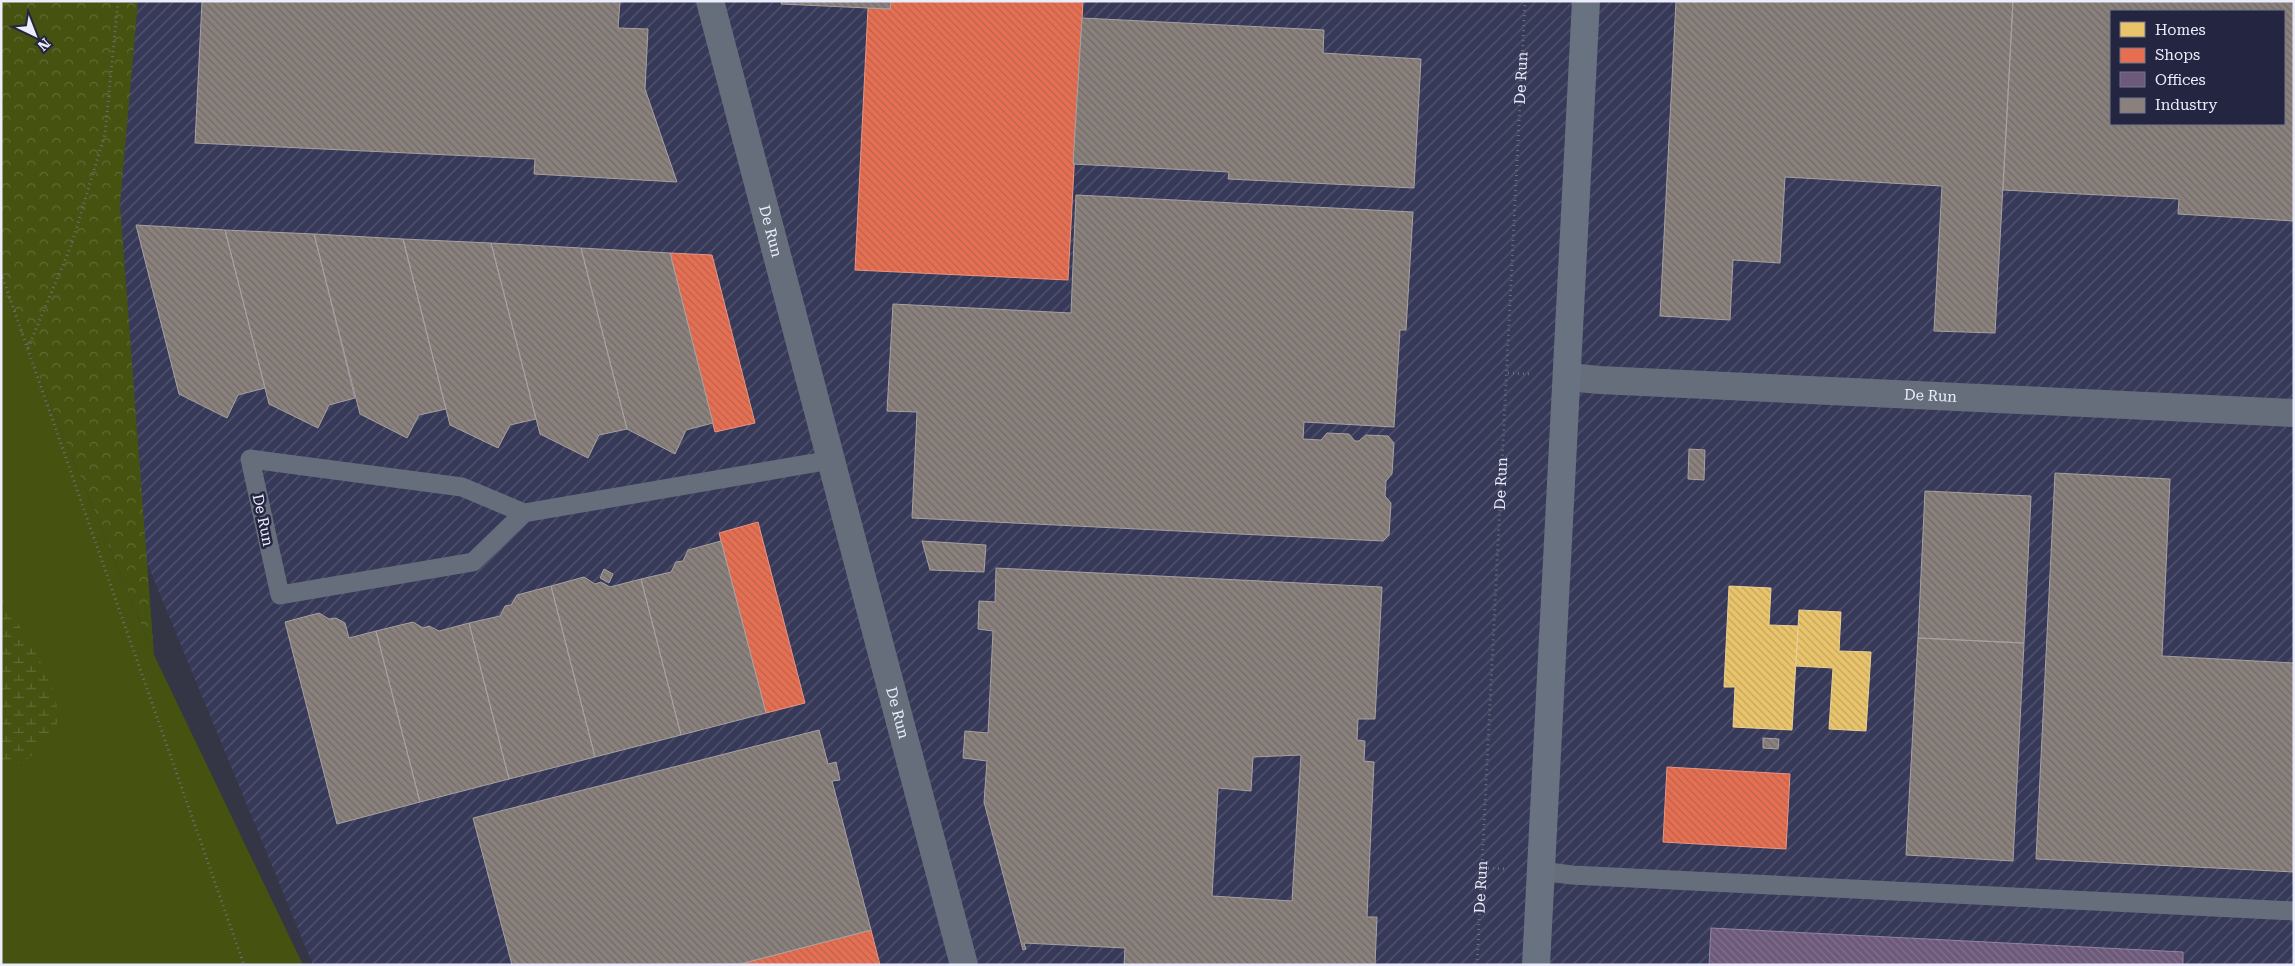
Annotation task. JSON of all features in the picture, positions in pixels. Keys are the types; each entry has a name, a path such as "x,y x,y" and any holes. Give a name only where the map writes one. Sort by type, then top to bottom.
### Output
{"street":[{"name":"De Run","path":"710,1 964,965"},
{"path":"1536,965 1586,1"},
{"name":"De Run","path":"1567,377 2294,413"}],"lane":[{"name":"De Run","path":"250,459 462,486 524,514 472,562 280,595 250,459"},
{"path":"524,514 831,460"},
{"path":"1541,871 1572,875 2294,911"}],"path":[{"path":"28,348 71,246 105,134 118,1"},
{"name":"De Run","path":"1477,965 1525,1"},
{"path":"1,274 244,965"}],"shaded area":[{"path":"90,1 2294,1 2294,965 313,965 51,330"}],"green space":[{"path":"1,1 138,1 120,204 154,655 1,284"},
{"path":"1,284 154,655 303,965 1,965"},
{"path":"1,597 29,642 48,678 55,696 58,712 56,726 43,745 23,761 4,768 1,767"}],"building: Homes":[{"path":"1729,586 1771,588 1769,625 1798,626 1792,730 1733,727 1735,687 1724,687"},
{"path":"1799,610 1841,612 1839,651 1871,652 1866,731 1829,729 1833,668 1796,666"}],"building: Shops":[{"path":"891,1 1083,1 1068,280 855,270 868,8 890,9"},
{"path":"670,253 712,255 755,423 715,432"},
{"path":"758,522 805,703 766,713 719,533"},
{"path":"1667,767 1790,774 1786,849 1663,842"},
{"path":"871,930 880,965 740,964"}],"building: Offices":[{"path":"1711,928 2183,952 2183,965 1709,965"}],"building: Industry":[{"path":"202,1 620,1 618,28 648,29 645,89 677,182 534,174 535,159 195,143"},
{"path":"782,1 891,1 890,9 781,4"},
{"path":"1676,1 2013,1 1995,333 1934,331 1942,186 1785,177 1780,263 1733,260 1730,320 1660,316"},
{"path":"2013,1 2294,1 2294,221 2178,214 2179,199 2003,190"},
{"path":"1082,18 1324,30 1323,53 1421,59 1414,188 1228,179 1229,172 1073,164"},
{"path":"1076,195 1413,212 1406,330 1400,330 1394,427 1304,422 1303,439 1321,440 1327,433 1349,434 1355,441 1359,441 1366,435 1388,436 1394,443 1392,474 1386,481 1385,496 1391,503 1389,535 1383,541 912,518 917,412 887,411 893,304 1071,313"},
{"path":"136,225 225,230 265,388 238,395 227,418 179,394"},
{"path":"225,230 314,234 355,398 329,405 318,428 269,404"},
{"path":"314,234 403,239 446,409 419,415 407,438 360,414"},
{"path":"403,239 491,243 536,419 510,425 498,448 450,425"},
{"path":"491,243 581,248 627,429 599,435 588,458 540,434"},
{"path":"581,248 670,253 713,423 686,430 675,454 627,429"},
{"path":"1689,449 1705,450 1704,480 1688,479"},
{"path":"2055,473 2170,479 2162,656 2294,663 2294,872 2036,859"},
{"path":"1925,491 2031,496 2024,643 1918,638"},
{"path":"721,541 766,713 681,735 641,579 671,572 676,562 683,561 688,550"},
{"path":"922,541 986,545 984,572 930,570"},
{"path":"996,568 1382,587 1375,719 1358,719 1357,740 1365,741 1364,761 1374,762 1367,917 1377,917 1375,965 1124,965 1125,948 1024,943 1026,949 1023,950 984,802 987,761 963,758 965,731 988,733 993,631 978,629 979,601 995,602","holes":["1301,755 1292,901 1212,896 1218,788 1251,791 1253,757"]},
{"path":"604,569 613,574 609,583 600,578"},
{"path":"584,577 595,584 601,582 610,587 641,579 681,735 595,757 551,586"},
{"path":"551,586 595,757 509,779 469,623 500,616 505,606 511,605 517,595"},
{"path":"319,613 329,619 336,618 345,623 349,638 376,631 420,802 337,824 285,622"},
{"path":"413,622 423,628 429,626 439,631 469,623 509,779 420,802 376,631"},
{"path":"1918,638 2024,643 2013,861 1906,855"},
{"path":"819,730 828,764 836,762 840,780 832,781 871,930 740,964 512,965 473,818"},
{"path":"1763,738 1779,739 1778,749 1763,748"}]}
